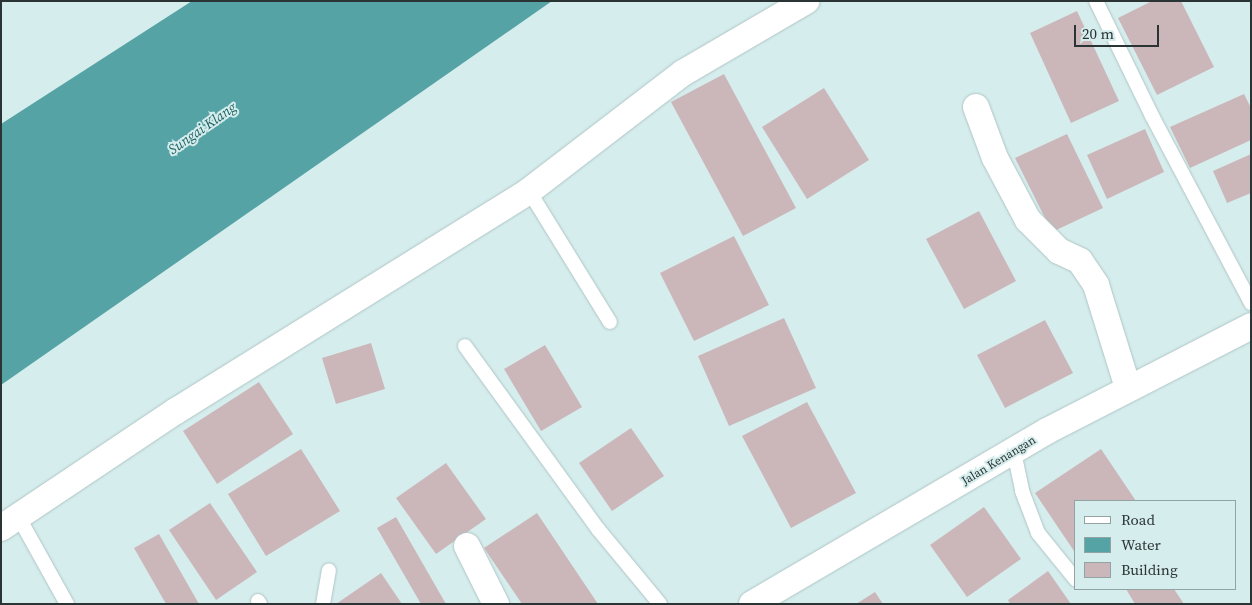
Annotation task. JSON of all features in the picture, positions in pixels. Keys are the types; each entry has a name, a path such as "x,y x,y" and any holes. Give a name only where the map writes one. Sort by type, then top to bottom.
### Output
{"street":[{"path":"10,522 176,411 529,191 683,73 806,1"},
{"path":"976,106 995,158 1028,220 1059,251 1080,261 1096,285 1128,388"},
{"name":"Jalan Kenangan","path":"762,602 1014,452 1128,388 1251,326"},
{"path":"467,546 496,604"}],"lane":[{"path":"1096,1 1161,134 1251,303"},
{"path":"529,191 610,322"},
{"path":"465,346 598,529 660,604"},
{"path":"1014,452 1022,490 1038,533 1074,578"},
{"path":"10,522 67,604"},
{"path":"323,604 329,571"}],"water":[{"name":"Sungai Klang","path":"192,1 552,1 1,385 1,124"}],"building":[{"path":"1152,1 1181,1 1214,67 1157,95 1118,18"},
{"path":"1077,11 1119,101 1071,123 1030,33"},
{"path":"724,74 796,208 743,236 671,102"},
{"path":"824,88 869,160 807,199 762,127"},
{"path":"1244,94 1251,108 1251,140 1190,168 1170,127"},
{"path":"1145,129 1164,172 1107,199 1087,155"},
{"path":"1067,134 1103,208 1052,232 1015,158"},
{"path":"1251,154 1251,193 1227,203 1213,171"},
{"path":"979,211 1016,281 964,309 926,239"},
{"path":"734,236 769,305 694,341 660,273"},
{"path":"784,318 816,388 729,426 698,356"},
{"path":"1045,320 1073,373 1005,408 977,355"},
{"path":"371,343 385,389 336,404 322,358"},
{"path":"545,345 582,407 541,431 504,369"},
{"path":"259,382 293,434 217,484 183,431"},
{"path":"807,402 856,493 791,528 742,436"},
{"path":"631,428 664,476 612,511 579,463"},
{"path":"301,449 340,511 266,556 228,494"},
{"path":"1101,449 1135,500 1074,500 1074,551 1035,493"},
{"path":"446,463 486,519 436,554 396,498"},
{"path":"210,503 257,572 216,600 169,530"},
{"path":"984,507 1021,559 967,597 930,545"},
{"path":"537,513 598,604 522,604 484,548"},
{"path":"396,517 446,604 421,604 377,528"},
{"path":"159,534 199,604 166,604 134,548"},
{"path":"1048,571 1071,604 1010,604 1008,600"},
{"path":"381,573 402,604 336,604"},
{"path":"1127,590 1175,590 1184,604 1135,604"},
{"path":"875,592 883,604 856,604"}]}
